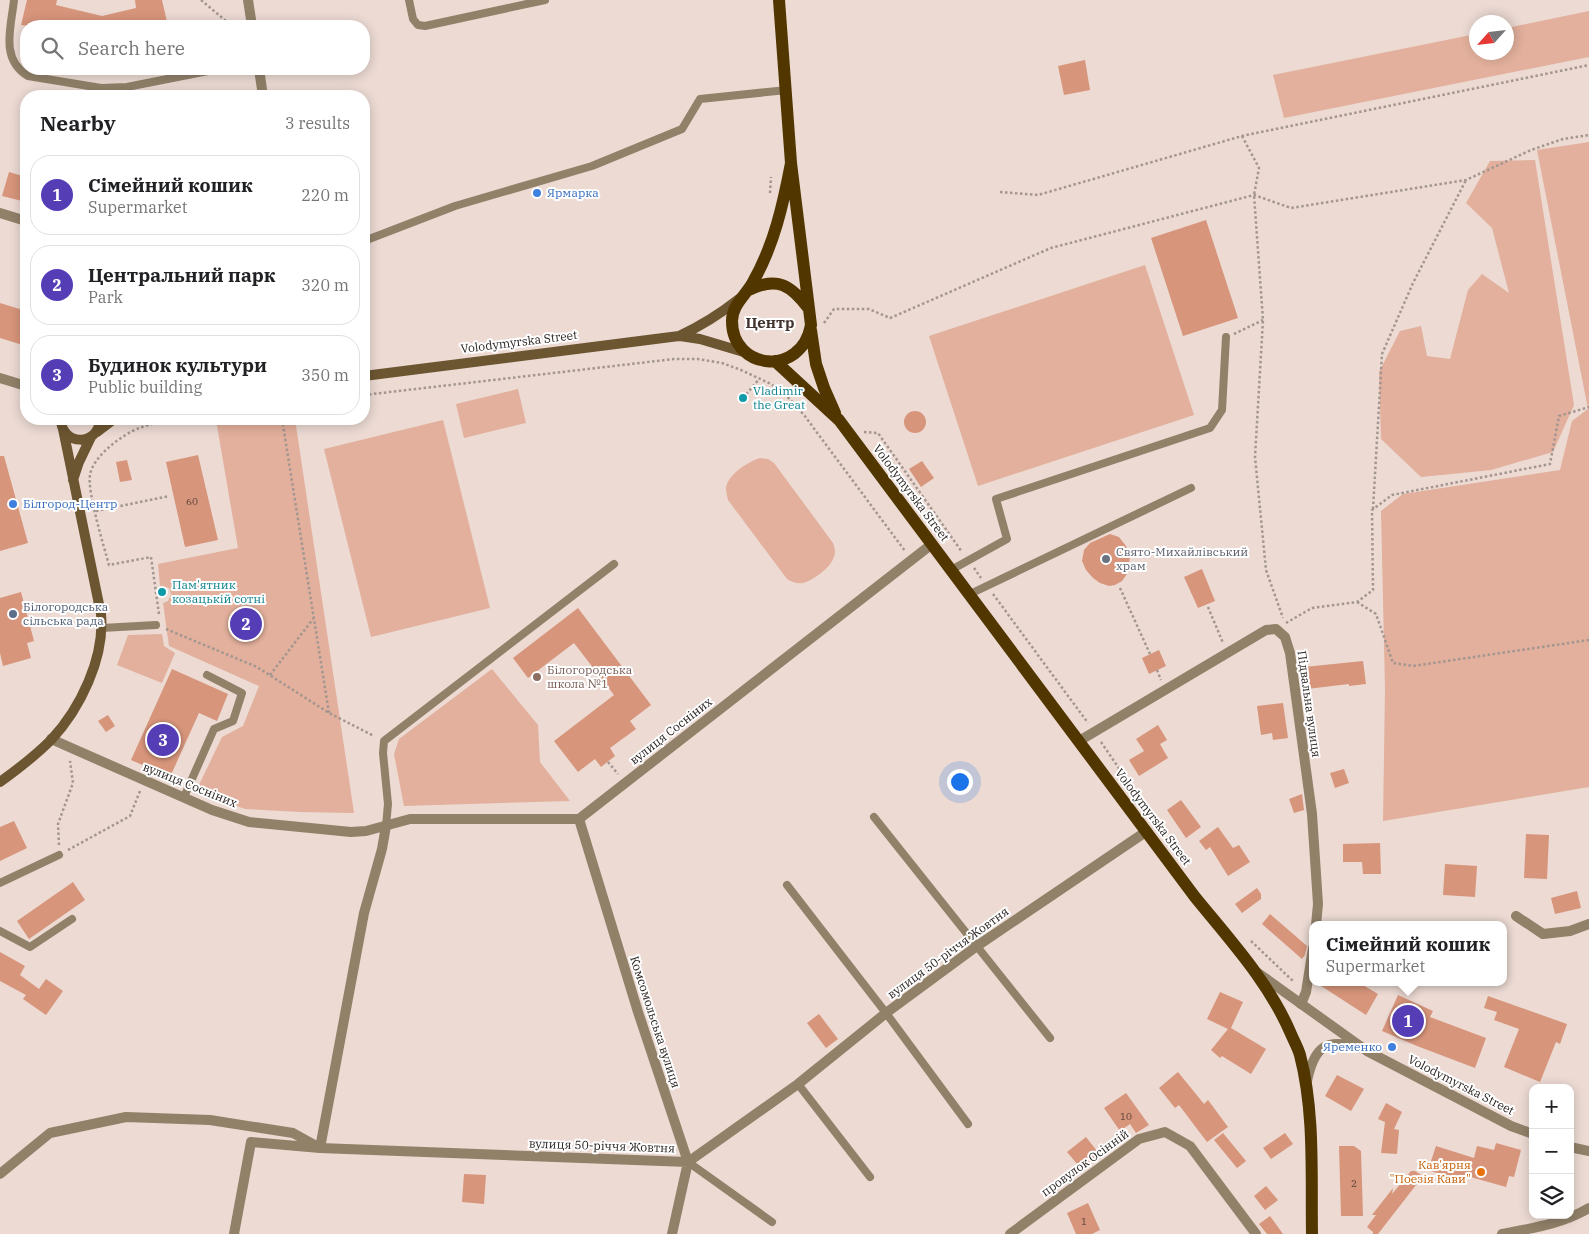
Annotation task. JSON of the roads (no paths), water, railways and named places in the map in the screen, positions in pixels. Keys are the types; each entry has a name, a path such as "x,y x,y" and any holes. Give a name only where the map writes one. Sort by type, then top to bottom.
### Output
{"main road":[{"path":"779,0 791,163 809,309"},
{"path":"747,353 738,344 733,332 732,320 734,309 764,264 783,207 791,163"},
{"path":"772,283 785,285 794,291 809,309 817,326 800,350 786,359 776,361 764,361 747,353 707,341 679,336 702,326 760,284 772,283"},
{"name":"Volodymyrska Street","path":"817,326 816,364 838,420"},
{"name":"Volodymyrska Street","path":"370,375 679,336"},
{"name":"Volodymyrska Street","path":"776,361 838,420 1195,897 1255,970"},
{"path":"62,425 67,435 79,440 94,435 106,425"},
{"path":"0,782 23,766 51,739 73,710 95,661 102,628 101,614 62,425"},
{"path":"73,481 79,462 99,425"},
{"path":"1255,970 1283,1014 1300,1054 1306,1086 1310,1130 1312,1234"}],"street":[{"path":"248,0 251,20"},
{"path":"260,75 262,90"},
{"path":"0,213 20,219"},
{"path":"0,378 20,384"},
{"name":"вулиця Сосніних","path":"51,739 212,810 248,822 351,832 366,831 410,819 579,819 932,544"},
{"name":"Підвальна вулиця","path":"1079,740 1266,630 1280,626 1290,653 1310,804 1318,904 1316,921"},
{"name":"Комсомольська вулиця","path":"579,819 638,1012 688,1162"},
{"path":"234,1234 251,1142 320,1148 364,913 382,849 386,826"},
{"name":"вулиця 50-річчя Жовтня","path":"0,1174 50,1133 126,1116 210,1120 293,1133 320,1148 688,1162 798,1084 886,1014 977,946 1147,831"},
{"path":"1516,916 1543,934 1570,931 1589,924"},
{"name":"Volodymyrska Street","path":"1255,970 1364,1049 1511,1126 1529,1133"},
{"path":"1301,1004 1306,992 1309,973"},
{"path":"1306,1086 1311,1063 1318,1051 1330,1044 1350,1045 1364,1049"},
{"name":"провулок Осінній","path":"1010,1234 1139,1139 1165,1132 1190,1146 1256,1234"},
{"path":"1574,1147 1589,1151"},
{"path":"672,1234 688,1162"},
{"path":"1502,1234 1548,1226 1573,1217 1589,1208"}],"lane":[{"path":"14,0 8,47 11,57 20,71"},
{"path":"409,0 413,19 418,25 425,26 545,0"},
{"path":"26,75 101,88 127,87 188,75"},
{"path":"370,239 455,206 592,166 682,129 700,98 787,90"},
{"path":"951,570 1007,539 996,499 1210,428 1222,410 1226,338"},
{"path":"970,594 1191,488"},
{"path":"386,826 388,804 383,753 384,741 614,564"},
{"path":"102,628 156,625"},
{"path":"184,798 214,729 233,721 242,693 207,675"},
{"path":"874,817 1050,1038"},
{"path":"0,883 59,855"},
{"path":"787,885 968,1124"},
{"path":"0,931 30,947 72,919"},
{"path":"798,1084 870,1177"},
{"path":"688,1162 772,1222"}],"place":[{"name":"Ярмарка","path":"537,193"},
{"name":"Vladimir the Great","path":"743,398"},
{"name":"Білгород-Центр","path":"13,504"},
{"name":"Свято-Михайлівський храм","path":"1106,559"},
{"name":"Пам'ятник козацькій сотні","path":"162,592"},
{"name":"Білогородська сільська рада","path":"13,614"},
{"name":"Центральний парк","path":"246,624"},
{"name":"Білогородська школа №1","path":"537,677"},
{"name":"Будинок культури","path":"163,740"},
{"name":"Сімейний кошик","path":"1408,1021"},
{"name":"Яременко","path":"1392,1047"},
{"name":"Кав'ярня \"Поезія Кави\"","path":"1481,1172"}],"district":[{"name":"Центр","path":"770,323"}]}
